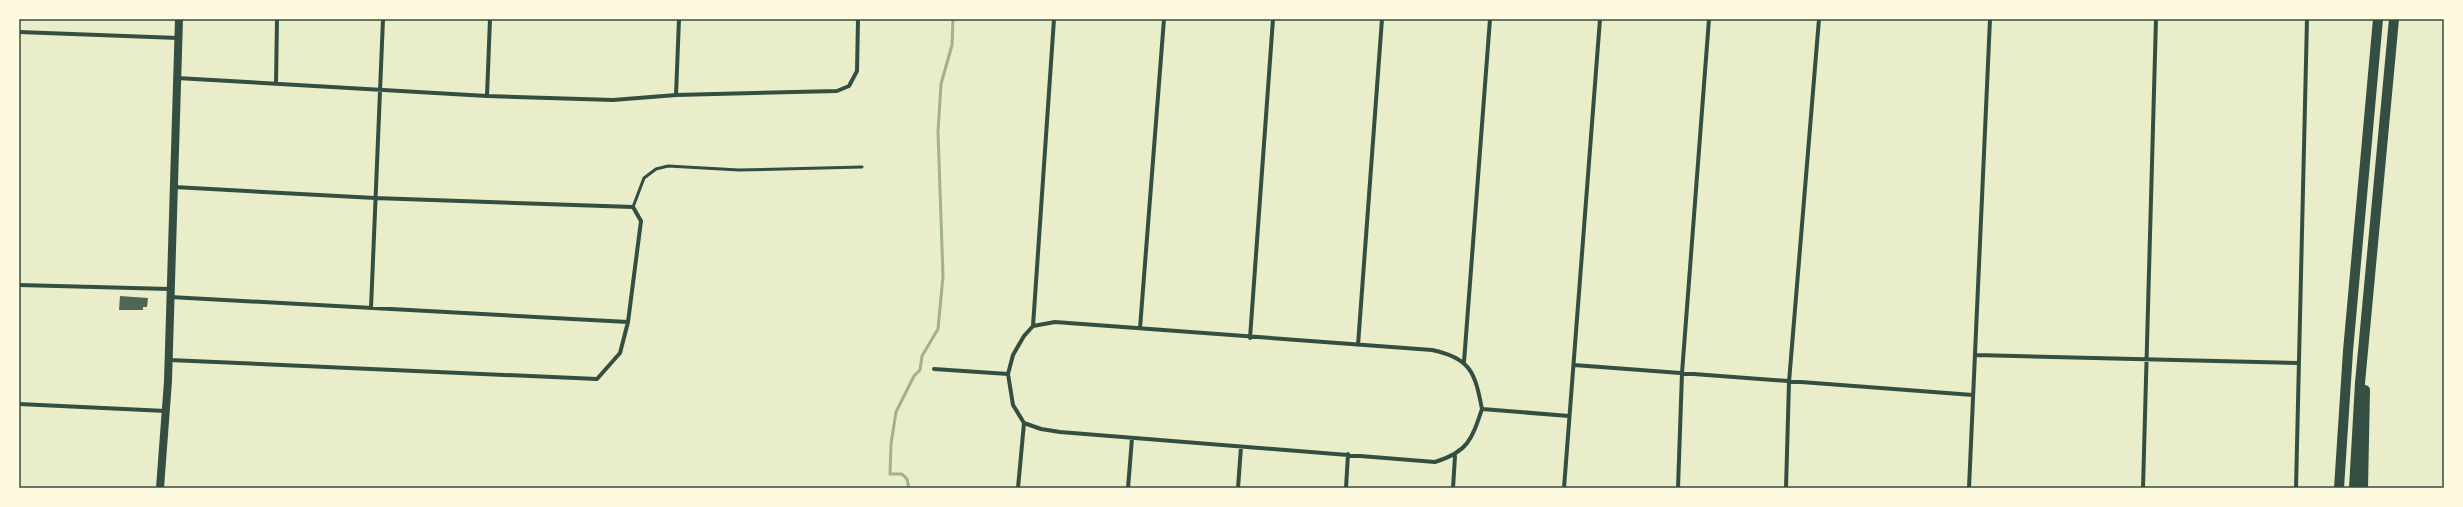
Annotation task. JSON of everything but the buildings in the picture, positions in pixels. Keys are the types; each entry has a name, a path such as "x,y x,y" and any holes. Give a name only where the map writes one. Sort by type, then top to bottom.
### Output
{"highway":[{"path":"2339,488 2346,372 2378,19"},
{"path":"2354,488 2363,347 2394,19"},
{"path":"2363,347 2366,408 2363,488"}],"main road":[{"path":"160,488 169,360 179,19"}],"street":[{"path":"276,84 277,19"},
{"path":"371,308 383,19"},
{"path":"487,96 490,19"},
{"path":"676,95 679,19"},
{"path":"177,78 487,96 613,100 676,95 837,91 849,86 857,71 858,19"},
{"path":"1033,326 1054,19"},
{"path":"1140,328 1164,19"},
{"path":"1250,338 1273,19"},
{"path":"1358,345 1382,19"},
{"path":"1464,362 1490,19"},
{"path":"1564,488 1600,19"},
{"path":"1678,488 1682,373 1709,19"},
{"path":"1786,488 1788,382 1818,19"},
{"path":"1970,488 1990,19"},
{"path":"2143,488 2156,19"},
{"path":"2296,488 2307,19"},
{"path":"19,32 178,38"},
{"path":"169,360 597,379 620,353 628,322 641,221 633,207 375,198 173,187"},
{"path":"19,285 170,293 371,308 628,322"},
{"path":"1018,488 1024,423 1014,404 1008,374 1012,354 1033,326 1055,322 1250,338 1432,350 1450,354 1464,362 1478,387 1482,409 1472,434 1455,456 1453,488"},
{"path":"1976,355 2298,363"},
{"path":"1574,366 1973,395"},
{"path":"934,369 1008,374"},
{"path":"19,404 166,411"},
{"path":"1482,409 1569,416"},
{"path":"1024,423 1054,431 1435,462 1455,456"},
{"path":"1128,488 1132,438"},
{"path":"1238,488 1241,447"},
{"path":"1346,488 1348,454"}],"lane":[{"path":"633,207 644,178 656,169 668,166 739,170 862,168"}],"waterway":[{"path":"909,488 907,479 902,474 890,474 891,444 896,412 914,376 920,370 922,356 938,329 943,276 938,132 941,84 952,45 953,19"}]}
